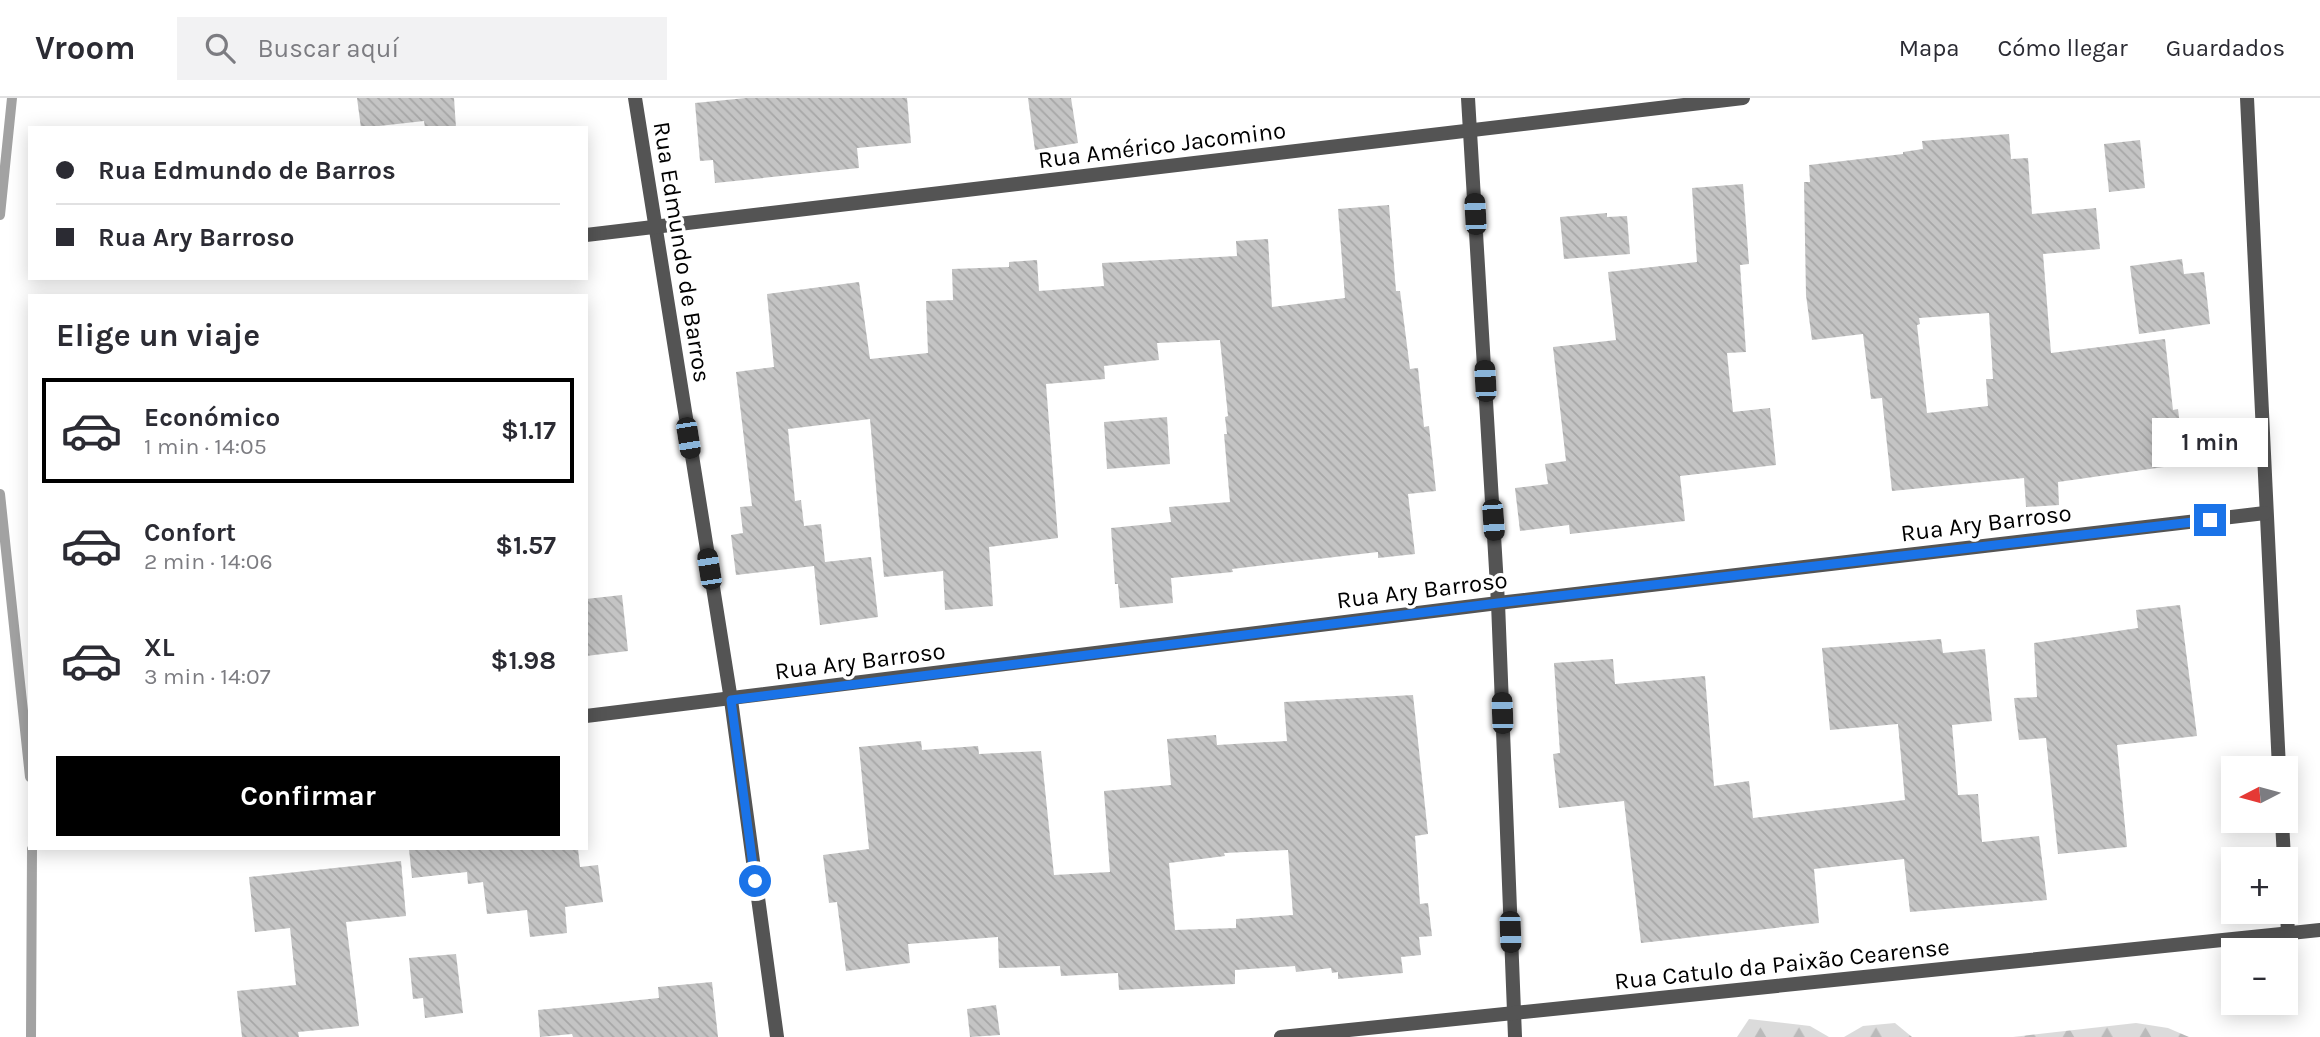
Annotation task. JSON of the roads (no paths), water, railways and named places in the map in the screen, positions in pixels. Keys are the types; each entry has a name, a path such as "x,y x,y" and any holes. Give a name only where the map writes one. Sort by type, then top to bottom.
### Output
{"street":[{"name":"Rua Edmundo de Barros","path":"635,98 731,700 777,1037"},
{"path":"1468,98 1498,603 1514,1037"},
{"name":"Rua Américo Jacomino","path":"588,235 1743,98"},
{"path":"2247,98 2278,756"},
{"name":"Rua Ary Barroso","path":"588,716 1498,603 2265,513"},
{"path":"2288,924 2288,934"},
{"name":"Rua Catulo da Paixão Cearense","path":"1281,1037 2320,930"}],"waterway":[{"path":"0,215 12,98"},
{"path":"0,494 28,758"},
{"path":"31,1037 32,850"}]}
